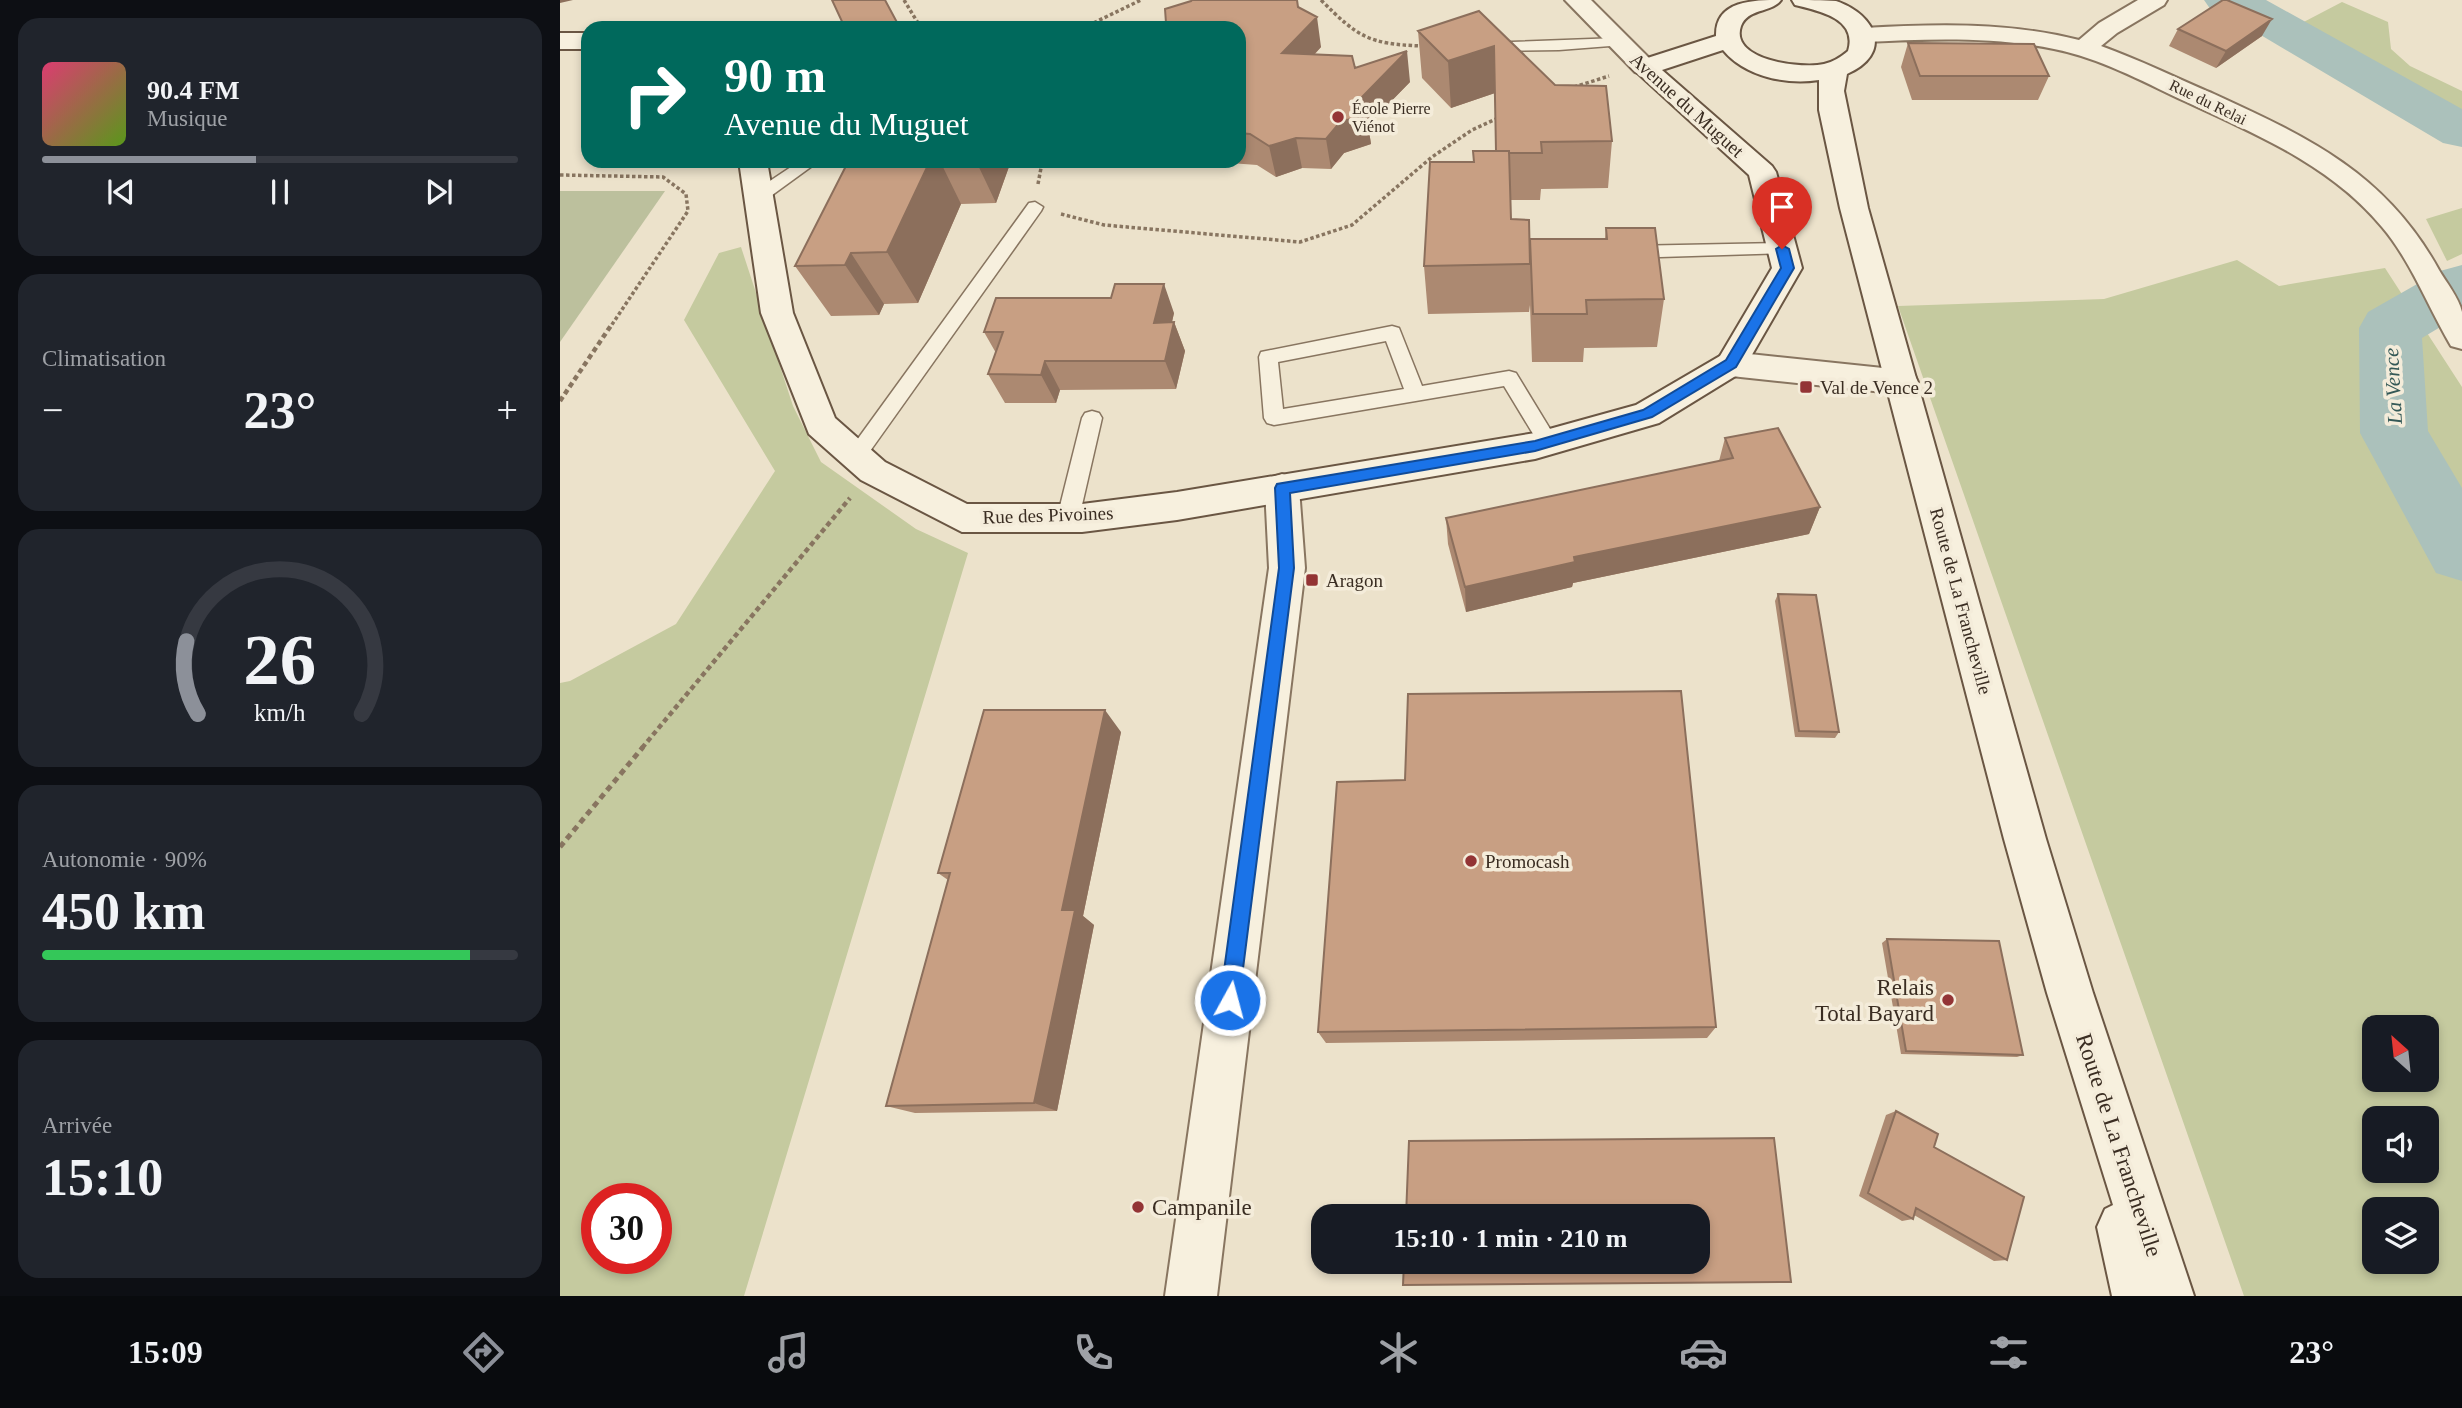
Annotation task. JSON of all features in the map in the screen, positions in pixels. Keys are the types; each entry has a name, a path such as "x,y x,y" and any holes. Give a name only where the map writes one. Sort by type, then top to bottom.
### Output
{"street":[{"name":"Avenue du Muguet","path":"1282,488 1548,442 1647,414 1731,364 1787,268 1762,172 1644,67 1577,0"},
{"path":"1766,0 1746,7 1733,16 1727,27 1729,40 1738,52 1754,63 1775,70 1806,73 1835,70 1859,55 1863,35 1847,16 1812,1"},
{"path":"2083,48 2108,28 2155,0"},
{"name":"Rue du Relai","path":"1863,35 1912,33 2008,36 2054,41 2083,48 2134,67 2269,132 2319,159 2353,182 2383,211 2406,240 2462,338"},
{"path":"1644,67 1729,40"},
{"path":"560,41 581,41"},
{"path":"1775,70 1800,88 1812,103 1854,208"},
{"path":"1835,70 1830,86 1829,105 1842,147 1854,208"},
{"name":"Rue des Pivoines","path":"754,168 777,313 821,425 864,464 962,518 1068,518 1177,506 1282,488"},
{"name":"Route de La Francheville","path":"1854,208 2025,839 2070,993 2168,1296"},
{"path":"1731,364 1902,382"},
{"path":"1191,1296 1287,568 1282,488"},
{"name":"Route de La Francheville","path":"2070,993 2138,1296"}],"lane":[{"path":"1465,47 1618,42"},
{"path":"758,197 801,168"},
{"path":"864,464 1034,207"},
{"path":"1605,253 1782,249"},
{"path":"1416,394 1392,332 1268,357 1274,418 1416,394 1509,378 1548,442"},
{"path":"1068,518 1092,418"}],"path":[{"path":"904,0 917,21"},
{"path":"1098,21 1141,0"},
{"path":"1321,0 1365,40 1387,46 1465,47"},
{"path":"1565,90 1644,67"},
{"path":"1041,168 1034,207 1104,225 1300,242 1352,225 1432,157 1472,130 1504,115"},
{"path":"560,175 663,177 686,194 688,211 560,401"},
{"path":"560,847 864,464"}],"green space":[{"path":"2342,2 2388,22 2391,49 2410,66 2462,91 2462,141 2443,126 2275,37"},
{"path":"560,191 665,191 560,342"},
{"path":"2462,208 2462,254 2447,261 2426,219"},
{"path":"741,247 793,406 821,462 916,529 968,553 744,1296 560,1296 560,683 570,681 676,624 775,471 684,320 719,253"},
{"path":"2237,260 2279,286 2385,268 2462,387 2462,1296 2244,1296 1898,306 2104,299"}],"building":[{"path":"832,0 885,0 896,21 842,21"},
{"path":"1297,0 1298,7 1317,17 1282,53 1352,56 1355,68 1407,51 1362,97 1367,114 1340,122 1326,139 1296,138 1269,146 1246,134 1246,21 1166,21 1165,9 1191,1"},
{"path":"2223,0 2272,19 2226,51 2178,29"},
{"path":"1479,11 1555,85 1606,86 1612,141 1541,142 1542,153 1496,151 1494,46 1448,61 1418,31"},
{"path":"1908,43 2034,44 2049,76 1920,76"},
{"path":"1473,151 1509,151 1511,219 1529,220 1530,264 1424,266 1430,162 1474,162"},
{"path":"845,168 927,168 887,252 851,253 845,265 795,266"},
{"path":"1606,228 1655,228 1664,299 1586,300 1587,314 1533,314 1530,239 1607,239"},
{"path":"1115,284 1164,284 1154,323 1174,322 1165,361 1045,361 1041,375 988,374 1003,332 984,332 996,298 1111,298"},
{"path":"1778,428 1820,507 1574,557 1575,562 1465,587 1446,518 1733,458 1725,438"},
{"path":"1778,594 1816,595 1839,732 1799,731"},
{"path":"1681,691 1716,1027 1318,1032 1337,782 1405,780 1408,694"},
{"path":"984,710 1105,710 1062,910 1075,910 1034,1103 886,1106 950,873 938,873"},
{"name":"Relais Total Bayard","path":"1887,939 1999,941 2023,1055 1906,1051"},
{"path":"1896,1111 1938,1134 1934,1147 2024,1197 2007,1260 1916,1208 1913,1219 1868,1193"},
{"path":"1774,1138 1791,1282 1403,1285 1403,1274 1710,1274 1710,1204 1406,1204 1409,1141"}],"waterway":[{"name":"La Vence","path":"2228,0 2271,21 2462,131"},
{"name":"La Vence","path":"2462,286 2390,328 2394,433 2462,552"}],"place":[{"name":"École Pierre Viénot","path":"1338,117"},
{"name":"Val de Vence 2","path":"1806,387"},
{"name":"Aragon","path":"1312,580"},
{"name":"Promocash","path":"1471,861"},
{"name":"Relais Total Bayard","path":"1948,1000"},
{"name":"Campanile","path":"1138,1207"}],"route":[{"path":"1230,1000 1287,568 1282,488 1535,446 1647,414 1731,364 1787,268 1782,249"}]}
